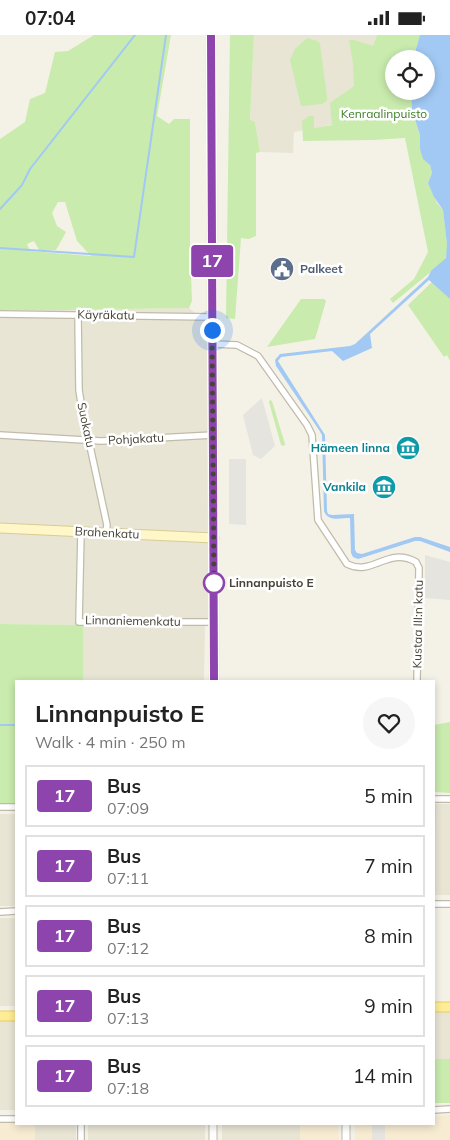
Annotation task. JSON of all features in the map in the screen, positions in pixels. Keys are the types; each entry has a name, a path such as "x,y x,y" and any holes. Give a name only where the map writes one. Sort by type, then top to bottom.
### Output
{"main road":[{"path":"211,35 214,680"},
{"name":"Brahenkatu","path":"0,528 214,538"},
{"path":"435,1007 450,1007"},
{"path":"0,1016 15,1015"}],"street":[{"name":"Käyräkatu","path":"0,314 212,317"},
{"name":"Suokatu","path":"78,315 79,389 107,525 106,533"},
{"name":"Kustaa III:n katu","path":"213,344 237,345 258,356 307,425 312,435 318,520 347,564 354,567 367,567 400,556 416,562 419,568 417,680"},
{"name":"Pohjakatu","path":"0,435 90,441 213,435"},
{"name":"Linnaniemenkatu","path":"80,532 79,621 215,622"},
{"path":"435,799 450,799"},
{"path":"0,807 15,807"},
{"path":"435,904 450,904"},
{"path":"0,912 15,911"},
{"path":"435,1110 450,1109"},
{"path":"0,1119 15,1119"},
{"path":"81,1125 81,1140"},
{"path":"213,1125 213,1140"},
{"path":"346,1125 346,1140"}],"shaded area":[{"path":"254,35 377,35 373,46 366,96 340,123 294,132 293,153 260,152 255,122 250,121"},
{"path":"189,308 209,324 212,627 205,625 204,680 83,680 82,625 0,624 0,311"},
{"path":"262,398 275,446 261,459 253,455 243,415"},
{"path":"229,459 246,459 246,525 229,524"},
{"path":"425,555 450,562 450,600 425,598"},
{"path":"435,804 450,804 450,895 435,895"},
{"path":"0,814 15,814 15,906 0,906"},
{"path":"0,918 15,918 15,1006 0,1006"},
{"path":"435,1012 450,1012 450,1059 435,1059"},
{"path":"15,1020 15,1110 0,1110 0,1021"},
{"path":"450,1115 450,1140 355,1140 355,1125 435,1125 435,1116"},
{"path":"0,1122 15,1123 15,1125 35,1125 35,1140 0,1140"},
{"path":"35,1125 76,1125 76,1140 35,1140"},
{"path":"88,1125 205,1126 205,1140 88,1140"},
{"path":"222,1125 300,1125 300,1140 222,1140"},
{"path":"300,1125 338,1125 339,1140 300,1140"},
{"path":"372,1125 385,1125 385,1140 372,1140"}],"green space":[{"path":"94,35 171,35 157,116 169,124 174,119 190,119 192,301 189,308 0,311 0,139 25,122 30,99 45,93 55,52 68,51","holes":["58,202 65,202 77,241 91,256 30,251 27,244 34,241 39,250 56,250 66,232 57,226 52,213"]},
{"path":"230,35 254,35 250,120 255,122 260,152 256,153 256,236 249,239 241,238 235,319 226,318"},
{"name":"Kenraalinpuisto","path":"377,35 420,35 416,50 385,50 385,100 411,100 412,110 420,135 420,149 430,165 432,173 428,183 437,203 443,210 448,252 444,261 393,303 390,299 414,279 428,252 405,138 303,141 302,121 309,116 314,116 314,128 332,125 330,103 354,86 349,40 373,46"},
{"path":"307,38 318,41 320,44 327,101 322,104 301,106 290,60 295,49"},
{"path":"432,282 450,299 450,361 447,355 444,357 408,305"},
{"path":"301,299 324,299 326,301 315,339 267,347"},
{"path":"270,400 272,401 284,446 281,445"},
{"path":"0,624 83,625 83,680 15,680 15,803 0,803"},
{"path":"450,722 450,793 435,792 435,725"},
{"path":"435,804 436,804 435,850"},
{"path":"435,1059 450,1059 450,1103 435,1103"}],"water":[{"path":"420,35 450,35 450,299 429,280 370,334 372,348 343,361 332,351 281,357 278,361 325,435 327,511 328,514 332,515 354,514 355,550 357,553 362,554 415,537 450,547 450,552 415,541 358,559 353,557 351,553 350,518 331,518 324,511 322,435 276,366 275,360 280,354 355,344 446,258 447,244 443,210 434,197 428,183 432,173 430,165 423,159 420,149 420,135 412,110 411,100 435,100 435,50 416,50"}],"waterway":[{"path":"0,209 22,185 30,169 135,35"},
{"path":"0,248 134,257 166,35"},
{"path":"0,725 15,725"}],"bus line":[{"name":"17","path":"211,35 214,680"}],"place":[{"name":"Palkeet","path":"282,269"},
{"name":"Hämeen linna","path":"408,448"},
{"name":"Vankila","path":"384,487"},
{"name":"Linnanpuisto E","path":"214,583"}],"route":[{"path":"212,330 214,583"}]}
